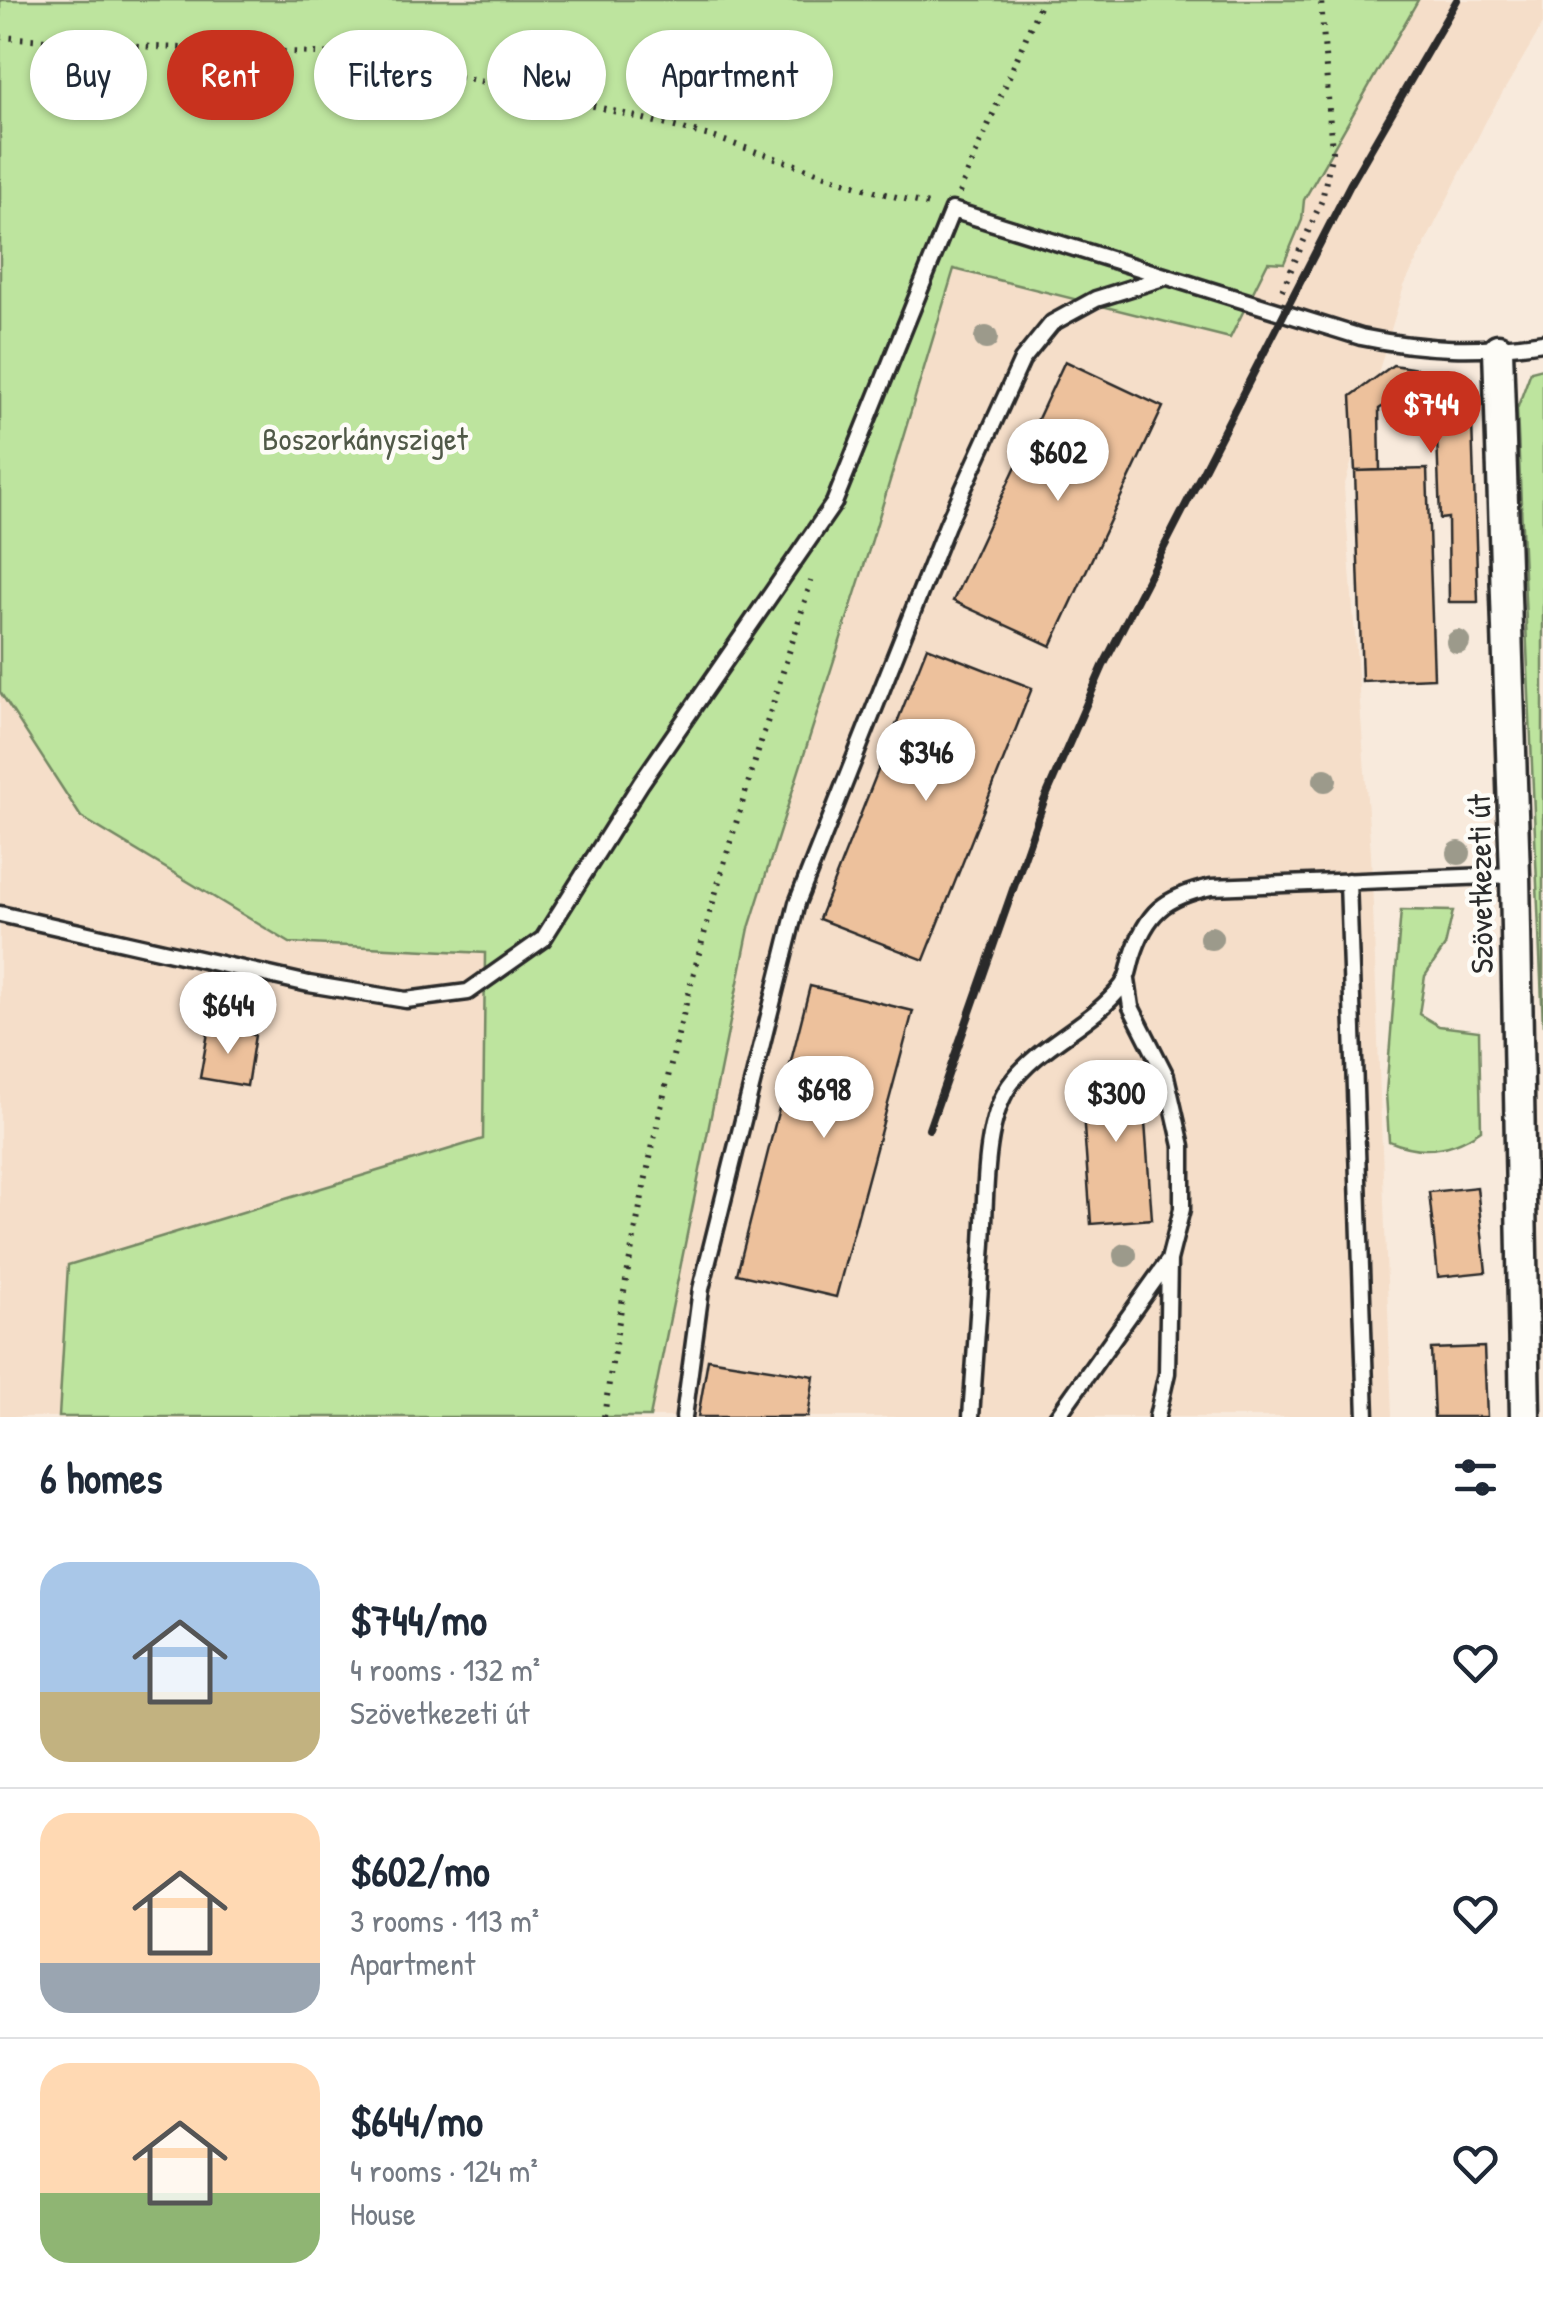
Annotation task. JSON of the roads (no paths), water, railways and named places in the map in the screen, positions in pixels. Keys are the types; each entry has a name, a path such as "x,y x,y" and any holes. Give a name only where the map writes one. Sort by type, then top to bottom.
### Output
{"street":[{"name":"Szövetkezeti út","path":"1498,349 1516,875 1525,1417"}],"lane":[{"path":"0,914 309,984 406,1000 468,992 543,939 641,782 834,503 952,210 1164,278 1392,344 1424,349 1498,349 1543,342"},
{"path":"684,1417 701,1289 797,903 947,525 1022,360 1052,323 1096,299 1164,278"},
{"path":"1157,1417 1166,1373 1169,1260 1182,1209 1182,1146 1166,1076 1131,1007 1127,980 1142,932 1168,900 1211,887 1516,875"},
{"path":"1348,881 1366,1417"},
{"path":"971,1417 989,1159 999,1109 1007,1088 1022,1071 1096,1013 1127,980"},
{"path":"1058,1417 1169,1260"}],"railway":[{"path":"929,1129 1044,801 1103,666 1350,185 1457,0"}],"park label":[{"name":"Boszorkánysziget","path":"365,438"}]}
